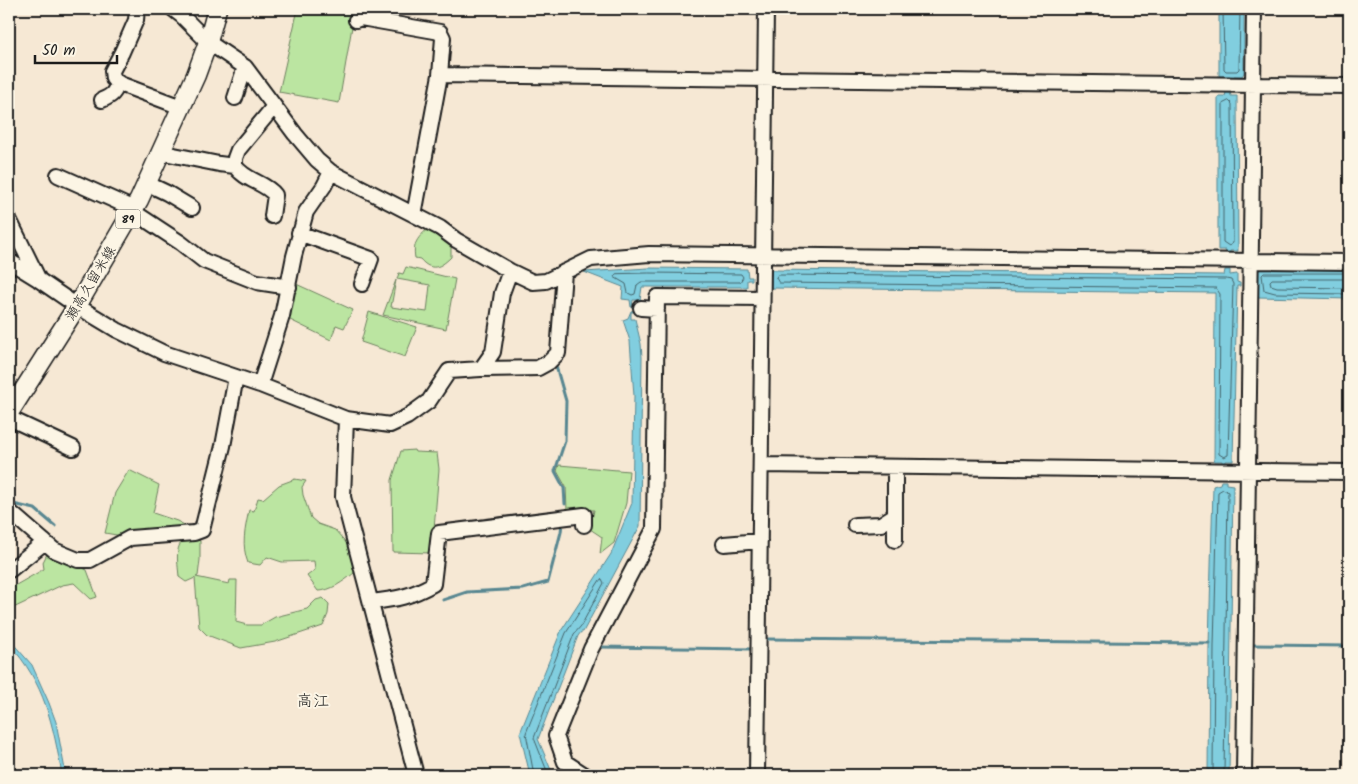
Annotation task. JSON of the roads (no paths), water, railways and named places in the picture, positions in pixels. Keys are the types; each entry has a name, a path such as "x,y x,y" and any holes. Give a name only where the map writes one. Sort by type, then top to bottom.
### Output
{"main road":[{"name":"瀬高久留米線","path":"9,413 136,212 196,75 217,9"}],"street":[{"path":"137,9 136,20 112,71 113,80 181,107"},
{"path":"173,9 208,42 245,67 317,160 331,172 440,228 456,240 533,282 546,281 591,259 649,254 1349,262"},
{"path":"757,775 766,9"},
{"path":"1244,775 1243,471 1252,261 1250,84 1254,9"},
{"path":"356,20 361,18 440,32 443,38 440,75 414,215"},
{"path":"235,98 245,67"},
{"path":"440,75 1349,86"},
{"path":"102,100 112,95 117,88 117,82"},
{"path":"235,166 238,150 271,110 275,108"},
{"path":"169,154 235,166 245,176 271,190 276,196 272,216"},
{"path":"260,385 282,316 299,233 306,212 331,172"},
{"path":"58,175 136,212 204,261 257,282 288,287"},
{"path":"148,184 192,208"},
{"path":"9,219 39,280"},
{"path":"299,233 371,259 362,284"},
{"path":"10,263 118,330 164,353 260,385 346,419 390,424 407,417 429,401 449,371 538,368 549,362 558,353 564,272"},
{"path":"481,369 493,352 502,293 510,271"},
{"path":"585,775 565,762 556,736 590,650 654,529 657,297 762,298"},
{"path":"642,308 657,309"},
{"path":"9,511 54,550 78,560 90,560 130,538 194,533 202,530 223,446 236,377"},
{"path":"9,418 73,448"},
{"path":"346,419 343,497 416,775"},
{"path":"761,465 1349,472"},
{"path":"894,467 895,540"},
{"path":"370,602 401,599 418,593 433,584 439,533 584,515 584,525"},
{"path":"854,525 880,524 895,515"},
{"path":"724,544 760,541"},
{"path":"10,570 45,542"}],"water":[{"path":"1219,9 1244,9 1244,73 1242,76 1234,76 1233,79 1230,79 1230,76 1219,76"},
{"path":"1226,92 1230,92 1231,96 1237,96 1238,251 1230,251 1230,254 1226,254 1225,250 1218,250 1218,97 1225,97"},
{"path":"648,268 747,269 748,277 752,277 752,280 747,280 747,287 642,287 640,300 633,300 631,307 630,300 622,299 623,287 584,272"},
{"path":"1260,268 1349,268 1349,299 1258,297 1257,271"},
{"path":"771,270 1224,275 1225,270 1230,270 1230,275 1237,274 1237,282 1240,283 1240,286 1237,286 1233,461 1226,461 1225,465 1222,465 1222,461 1214,461 1215,293 771,288 771,280 768,279 768,276 771,276"},
{"path":"636,310 636,312 631,312 631,319 635,319 642,357 640,526 583,632 578,636 538,739 551,770 558,775 530,775 520,733 561,631 611,554 632,503 634,396 630,341 623,320 628,318 631,311"},
{"path":"1221,481 1226,481 1226,484 1233,485 1229,775 1208,775 1213,486 1220,484"},
{"path":"9,639 32,665 49,703 56,722 66,775 62,775 46,705 31,674 9,644"}],"waterway":[{"path":"556,366 566,401 565,441 555,471 564,488 565,504"},
{"path":"9,503 35,509 55,526"},
{"path":"443,600 467,592 523,589 548,582 562,523"},
{"path":"766,639 1209,643"},
{"path":"1252,645 1349,646"},
{"path":"599,647 753,649"}],"district":[{"name":"高江","path":"313,700"}]}
